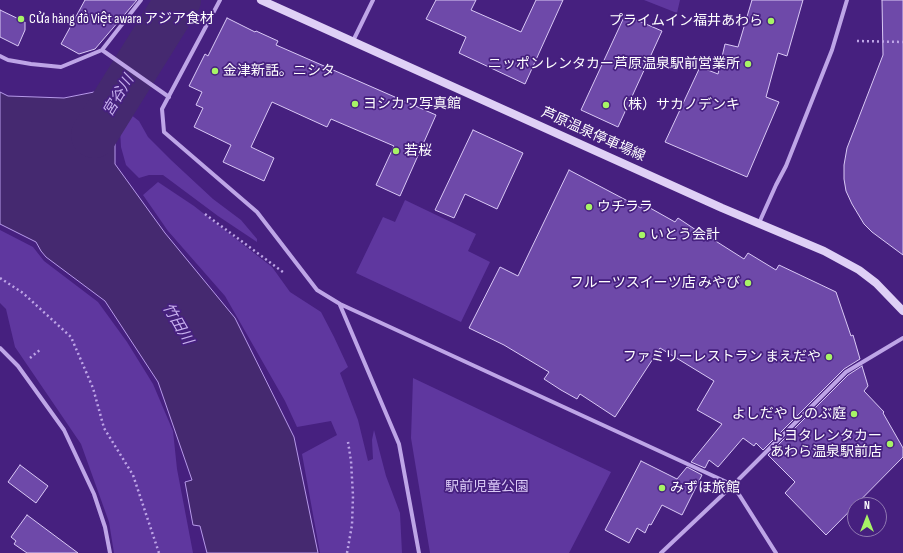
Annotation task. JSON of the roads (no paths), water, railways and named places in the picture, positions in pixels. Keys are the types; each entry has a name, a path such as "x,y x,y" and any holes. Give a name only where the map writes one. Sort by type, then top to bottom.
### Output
{"main road":[{"name":"芦原温泉停車場線","path":"261,0 715,204 824,251 859,270 876,283 903,312"}],"street":[{"path":"0,56 8,60 61,67 102,50 141,0"},
{"path":"220,0 162,109 164,132 257,212 316,290 340,304 733,485 776,553"},
{"path":"353,42 373,0"},
{"path":"759,223 786,166 832,50 847,0"},
{"path":"102,50 169,97"},
{"path":"340,304 399,444 419,553"},
{"path":"661,553 733,485 846,372 903,338"},
{"path":"0,348 18,366 64,430 94,494 105,526 110,553"}],"water":[{"name":"竹田川","path":"119,75 133,86 118,111 115,138 115,164 165,233 235,318 294,437 318,553 207,553 200,526 193,525 185,482 192,480 158,382 105,301 46,257 36,242 0,224 0,92 8,96 64,98 94,92"}],"waterway":[{"name":"宮谷川","path":"94,135 178,0"}],"place":[{"name":"Cửa hàng đồ Việt awara アジア食材","path":"21,19"},
{"name":"プライムイン福井あわら","path":"771,21"},
{"name":"ニッポンレンタカー芦原温泉駅前営業所","path":"748,64"},
{"name":"金津新話。ニシタ","path":"215,71"},
{"name":"ヨシカワ写真館","path":"355,104"},
{"name":"（株）サカノデンキ","path":"606,105"},
{"name":"若桜","path":"396,151"},
{"name":"ウチララ","path":"589,207"},
{"name":"いとう会計","path":"642,235"},
{"name":"フルーツスイーツ店 みやび","path":"748,283"},
{"name":"ファミリーレストラン まえだや","path":"829,357"},
{"name":"よしだや しのぶ庭","path":"854,414"},
{"name":"トヨタレンタカー あわら温泉駅前店","path":"890,444"},
{"name":"みずほ旅館","path":"662,488"}],"park label":[{"name":"駅前児童公園","path":"487,487"}]}
